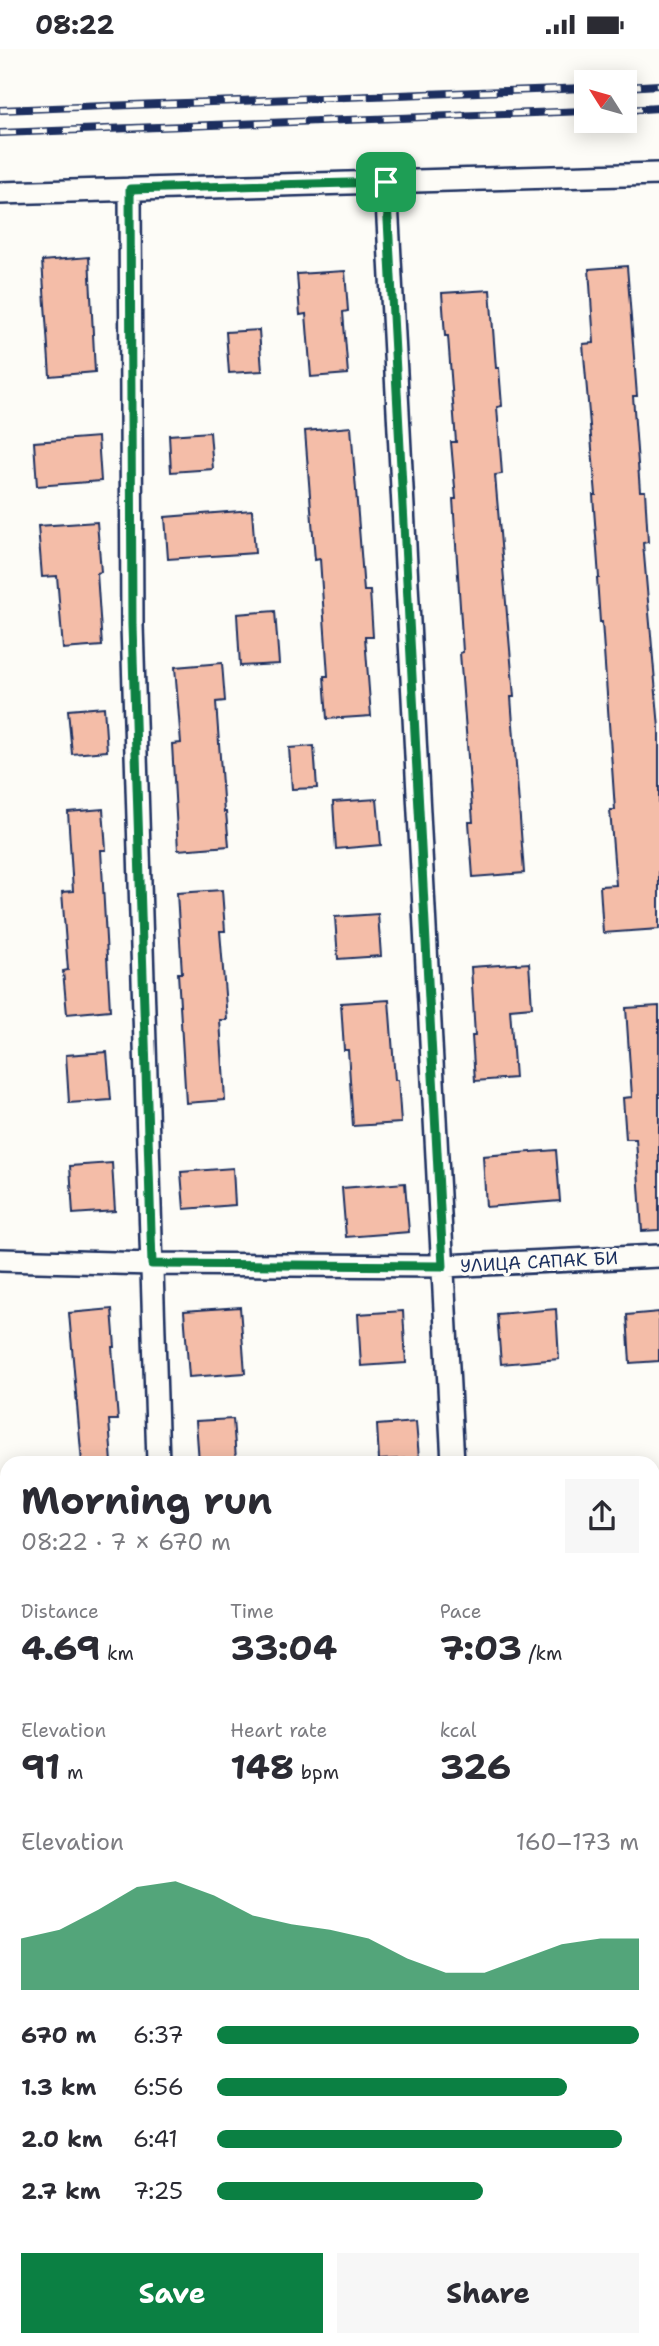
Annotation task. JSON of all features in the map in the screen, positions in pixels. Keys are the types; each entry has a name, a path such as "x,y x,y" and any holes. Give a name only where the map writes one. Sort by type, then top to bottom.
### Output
{"street":[{"path":"0,193 659,174"},
{"path":"386,182 453,1456"},
{"path":"130,189 132,625 158,1456"},
{"name":"УЛИЦА САПАК БИ","path":"0,1260 443,1266 659,1257"}],"building":[{"path":"89,257 95,372 50,376 42,261"},
{"path":"627,266 637,396 633,396 640,491 645,491 648,542 643,543 659,728 659,929 603,933 600,886 616,885 610,810 615,810 597,578 593,495 596,495 583,344 594,343 589,269"},
{"path":"345,271 348,311 343,312 348,374 311,377 306,314 300,315 297,274"},
{"path":"490,290 502,406 497,407 502,474 495,475 514,697 511,697 524,873 473,877 469,822 473,822 460,653 463,652 453,499 456,499 451,442 456,442 442,293"},
{"path":"259,330 262,371 229,373 226,332"},
{"path":"351,427 364,591 370,591 373,637 365,637 371,716 327,719 324,676 328,676 320,559 315,560 305,431"},
{"path":"210,432 213,469 171,472 169,435"},
{"path":"98,437 101,481 37,486 34,442"},
{"path":"252,510 255,553 168,559 165,517"},
{"path":"97,522 102,646 63,649 57,576 42,577 38,526"},
{"path":"275,611 279,664 240,666 237,614"},
{"path":"222,663 225,701 216,702 229,846 178,850 172,744 181,743 175,667"},
{"path":"104,707 107,751 72,754 68,710"},
{"path":"314,746 317,788 292,789 289,748"},
{"path":"377,799 381,845 336,849 333,802"},
{"path":"103,809 106,850 101,850 110,1010 67,1014 63,971 68,970 62,892 73,891 68,812"},
{"path":"222,890 225,931 220,931 227,1020 220,1020 225,1100 186,1103 178,973 182,973 177,893"},
{"path":"378,914 381,956 338,959 335,917"},
{"path":"529,963 532,1007 510,1009 515,1078 475,1081 471,967"},
{"path":"389,1000 401,1123 353,1126 348,1050 344,1050 341,1003"},
{"path":"659,1006 659,1230 642,1231 636,1139 626,1139 623,1098 632,1097 626,1008"},
{"path":"107,1052 111,1100 69,1103 66,1055"},
{"path":"556,1150 560,1201 486,1207 483,1156"},
{"path":"112,1163 115,1211 73,1214 70,1166"},
{"path":"233,1168 235,1205 184,1209 181,1172"},
{"path":"405,1183 409,1232 346,1237 342,1188"},
{"path":"240,1307 245,1373 189,1377 184,1311"},
{"path":"112,1309 118,1420 109,1420 112,1456 81,1456 69,1313"},
{"path":"556,1309 559,1359 501,1364 497,1314"},
{"path":"403,1311 406,1363 361,1366 358,1314"},
{"path":"659,1312 659,1361 630,1363 627,1315"},
{"path":"233,1419 236,1456 199,1456 196,1421"},
{"path":"416,1422 419,1456 379,1456 377,1425"}],"railway":[{"path":"637,86 659,85"},
{"path":"0,110 574,88"},
{"path":"637,109 659,108"},
{"path":"0,133 574,111"}],"route":[{"path":"386,182 443,1266 152,1264 132,625 130,189 386,182"}]}
